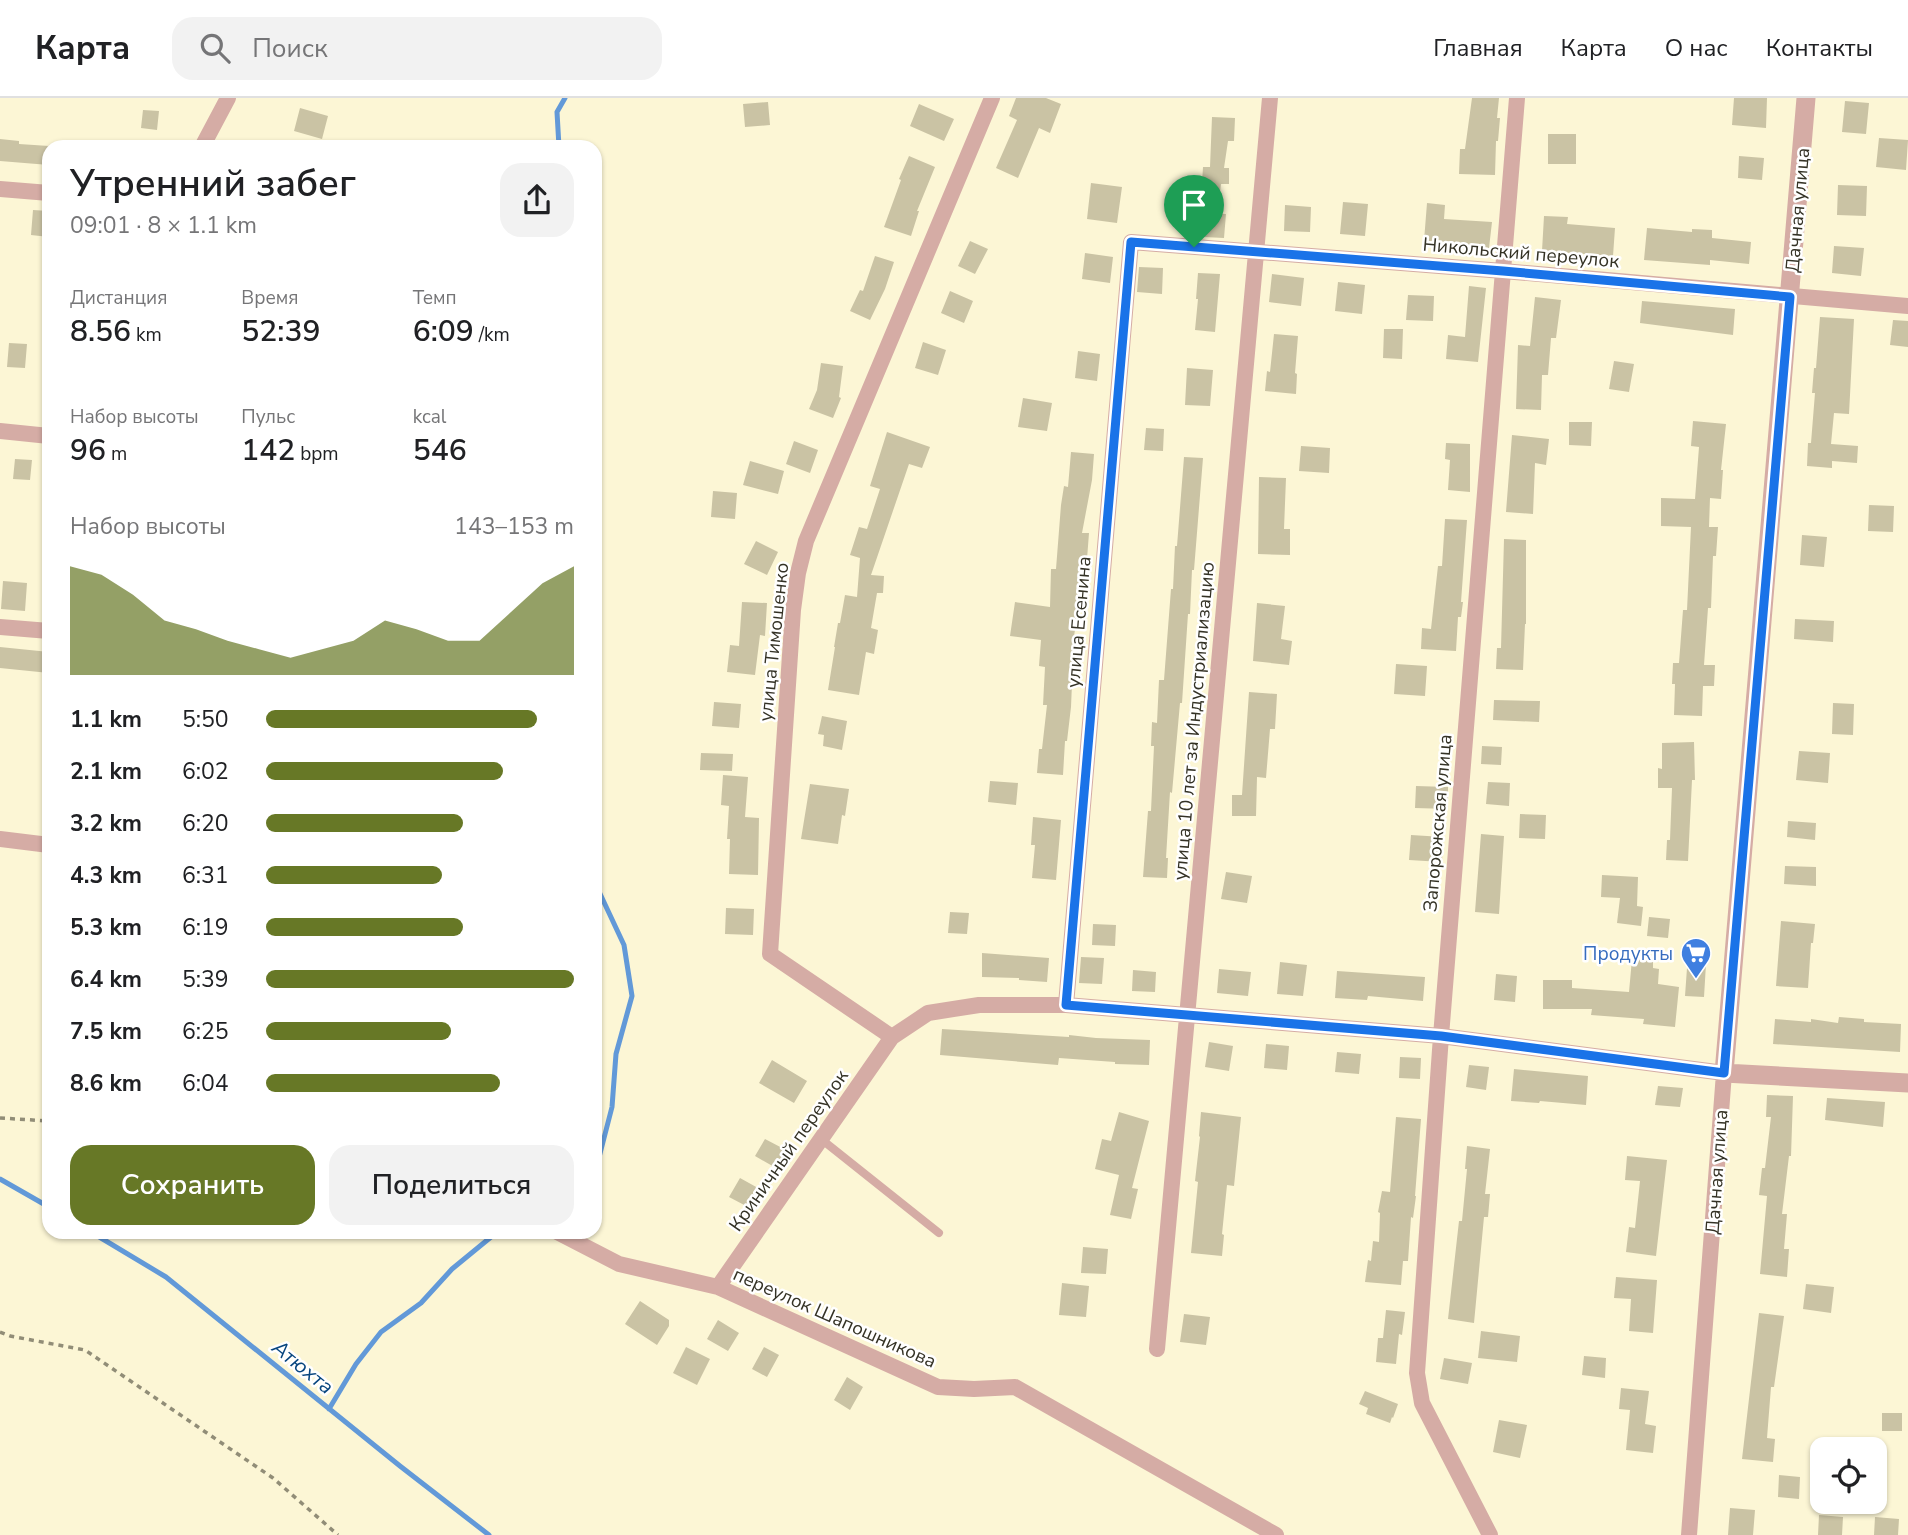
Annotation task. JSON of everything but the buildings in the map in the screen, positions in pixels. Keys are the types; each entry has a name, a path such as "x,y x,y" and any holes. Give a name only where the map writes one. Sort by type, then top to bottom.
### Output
{"street":[{"path":"206,140 228,98"},
{"name":"улица Тимошенко","path":"892,1037 770,954 793,610 806,541 992,98"},
{"name":"улица 10 лет за Индустриализацию","path":"1157,1349 1270,98"},
{"name":"Запорожская улица","path":"1490,1535 1422,1403 1417,1373 1441,1036 1517,98"},
{"name":"Дачная улица","path":"1689,1535 1724,1073 1806,98"},
{"path":"0,189 42,192"},
{"name":"Никольский переулок","path":"1131,242 1908,306"},
{"name":"улица Есенина","path":"1066,1005 1131,242"},
{"path":"0,431 42,435"},
{"path":"0,627 42,630"},
{"path":"0,838 42,844"},
{"path":"892,1037 928,1013 979,1005 1066,1005 1441,1036 1724,1073 1908,1083"},
{"name":"Криничный переулок","path":"718,1287 892,1037"},
{"name":"переулок Шапошникова","path":"571,1239 619,1264 718,1287 938,1387 1015,1387 1276,1535"}],"lane":[{"path":"821,1139 939,1233"}],"path":[{"path":"0,1118 42,1121"},
{"path":"0,1332 85,1350 272,1479 338,1535"}],"waterway":[{"path":"559,140 557,112 565,98"},
{"path":"602,898 624,945 632,996 616,1054 612,1107 602,1146"},
{"name":"Атюхта","path":"0,1179 42,1203"},
{"name":"Атюхта","path":"103,1239 166,1277 489,1535"},
{"path":"329,1409 356,1364 381,1332 421,1303 452,1269 489,1239"}],"place":[{"name":"Продукты","path":"1696,980"}],"route":[{"path":"1131,242 1194,247 1790,297 1724,1073 1441,1036 1066,1005 1131,242"}]}
